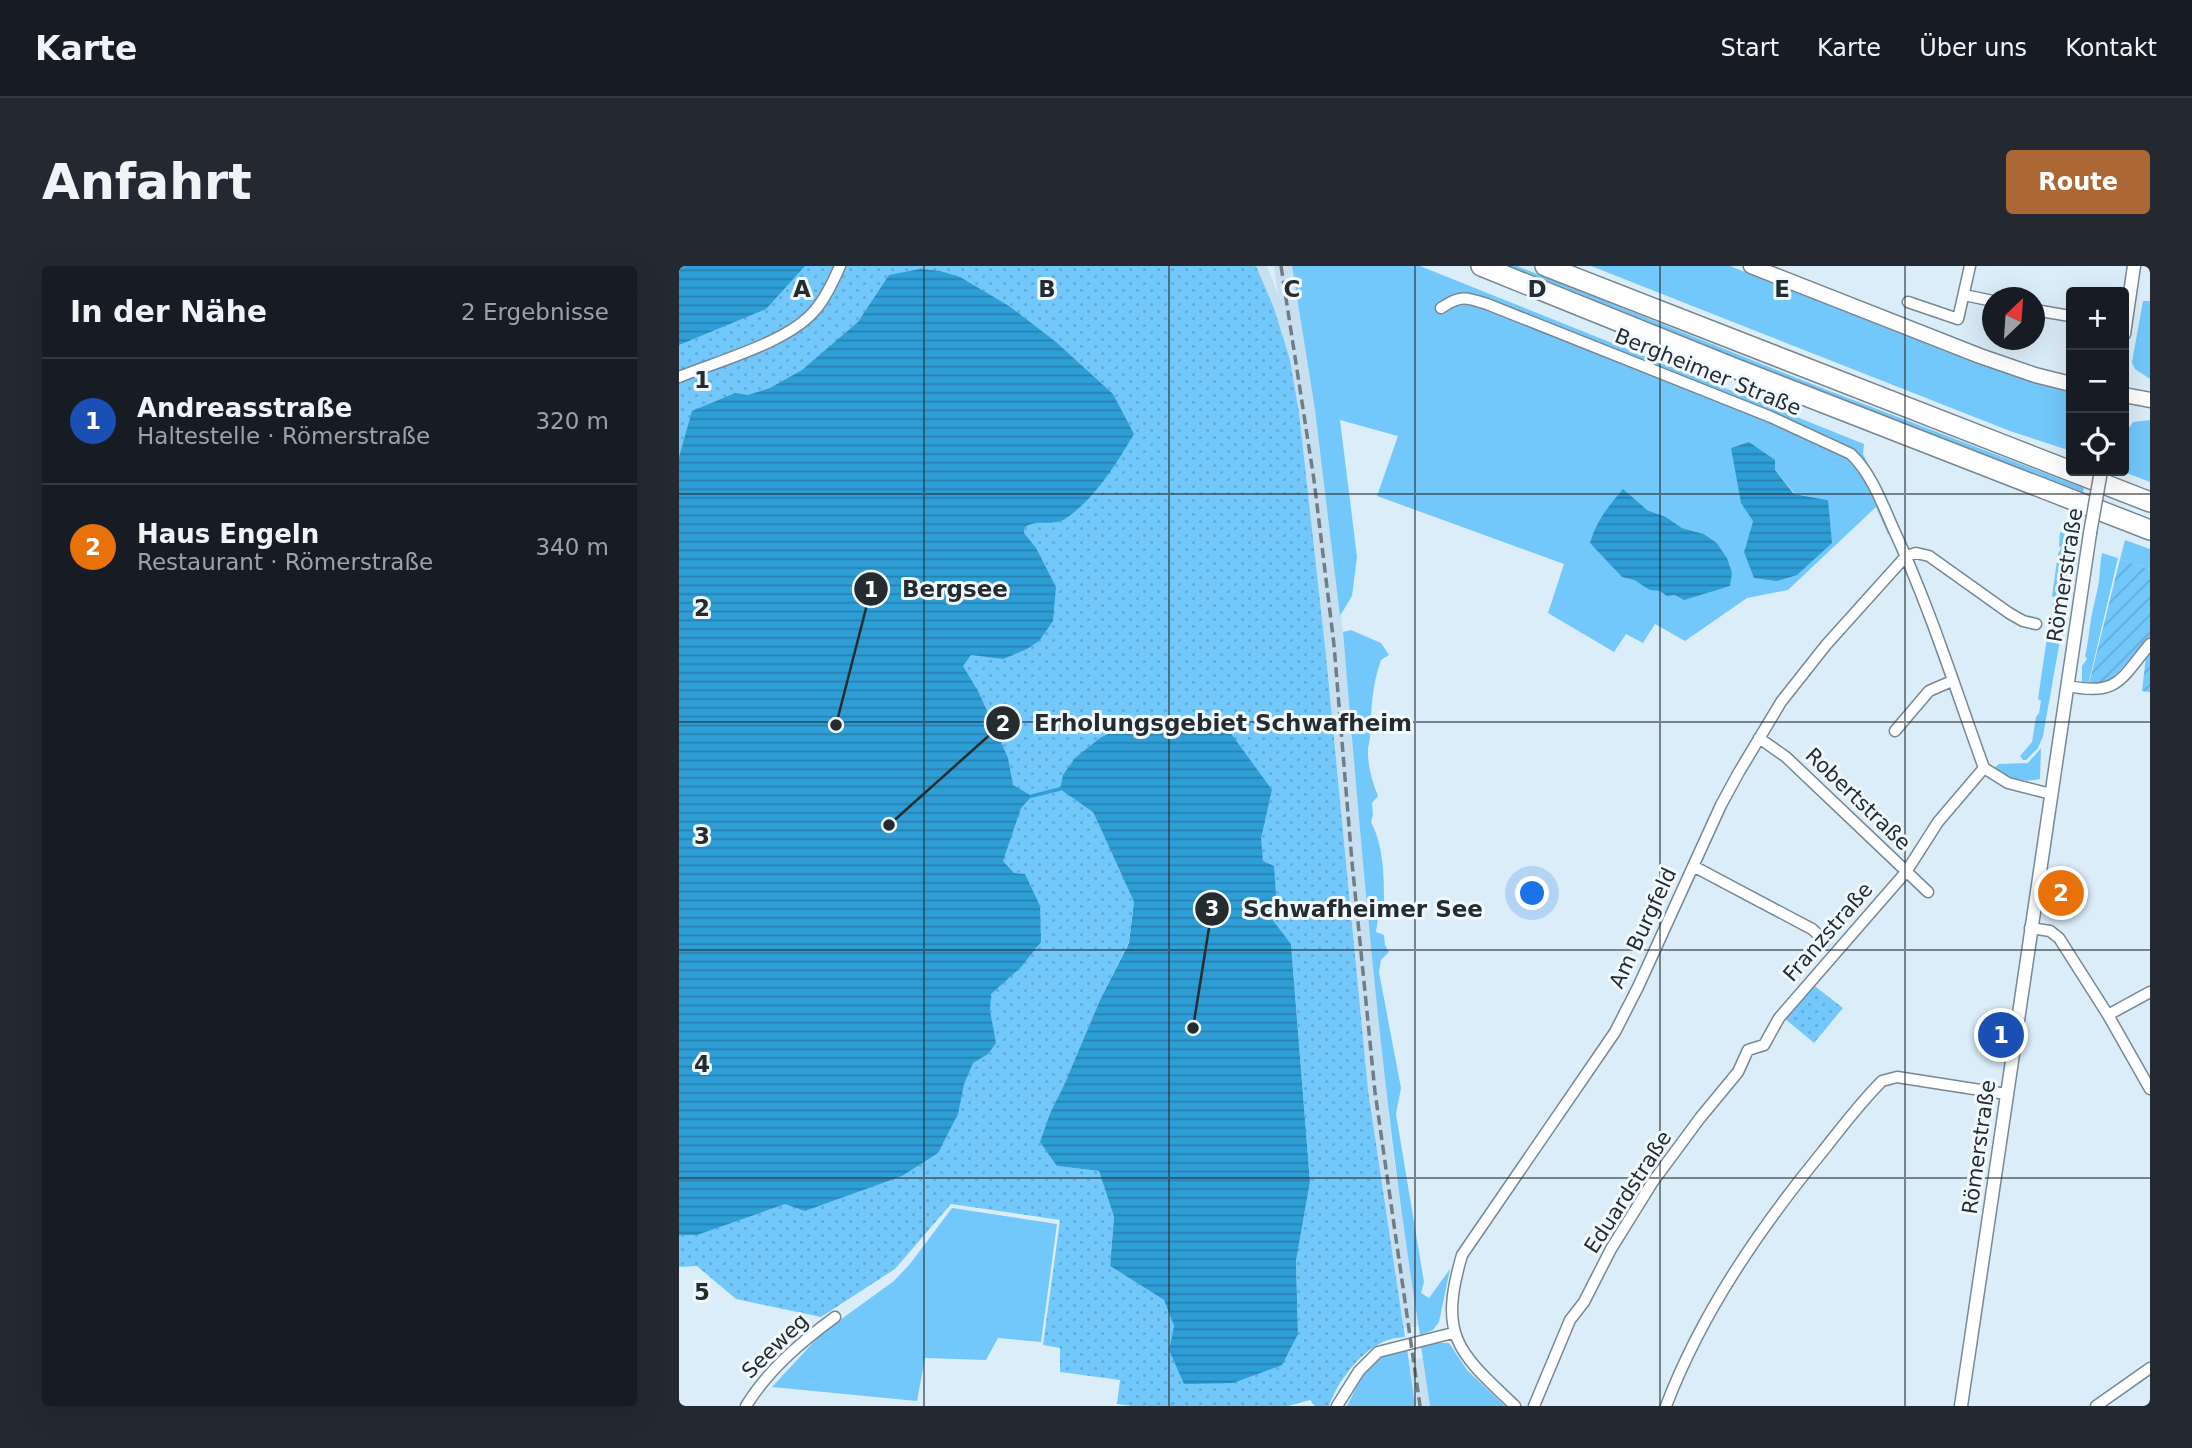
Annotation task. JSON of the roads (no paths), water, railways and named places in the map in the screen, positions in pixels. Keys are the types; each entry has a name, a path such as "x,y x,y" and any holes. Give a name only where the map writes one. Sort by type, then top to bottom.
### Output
{"highway":[{"path":"1481,266 2150,530"},
{"path":"1545,266 2150,502"}],"main road":[{"path":"1751,266 1980,356 2066,383"},
{"path":"2129,397 2150,400"}],"street":[{"path":"679,377 775,339 797,325 816,310 840,266"},
{"path":"1908,302 1958,319 1970,266"},
{"path":"2129,300 2134,266"},
{"path":"1964,295 1982,299"},
{"name":"Bergheimer Straße","path":"1441,308 1465,297 1487,303 1771,417 1839,447 1859,461 1881,499 1906,556 1984,768"},
{"path":"2045,312 2066,315"},
{"name":"Römerstraße","path":"1961,1406 2100,476"},
{"path":"1906,556 1916,553 1929,556 2009,613 2023,621 2036,624"},
{"name":"Am Burgfeld","path":"1453,1334 1453,1303 1462,1255 1615,1032 1721,805 1759,738 1802,674 1906,556"},
{"path":"2068,686 2095,690 2115,684 2150,644"},
{"path":"1895,732 1929,691 1952,681"},
{"name":"Robertstraße","path":"1759,738 1787,757 1928,892"},
{"path":"1906,872 1938,822 1984,768 2008,783 2051,794"},
{"name":"Franzstraße","path":"1693,866 1812,929 1825,941"},
{"name":"Franzstraße","path":"1779,1018 1906,872"},
{"path":"2031,928 2055,934 2108,1015 2150,1089"},
{"path":"2108,1015 2150,992"},
{"name":"Eduardstraße","path":"1534,1406 1570,1320 1584,1302 1611,1249 1652,1182 1738,1072 1748,1050 1764,1045 1779,1018"},
{"path":"1666,1406 1719,1298 1745,1255 1814,1162 1882,1081 1897,1077 2006,1094"},
{"name":"Seeweg","path":"746,1406 775,1368 835,1317"},
{"path":"1337,1406 1359,1371 1378,1352 1453,1334 1470,1363 1515,1406"},
{"path":"2095,1406 2150,1368"}],"waterway":[{"path":"1032,796 1060,789"}],"railway":[{"path":"1281,266 1314,480 1334,645 1375,1092 1420,1406"}],"place":[{"name":"Bergsee","path":"836,725"},
{"name":"Erholungsgebiet Schwafheim","path":"889,825"},
{"name":"Haus Engeln","path":"2061,893"},
{"name":"Schwafheimer See","path":"1193,1028"},
{"name":"Andreasstraße","path":"2001,1035"}]}
